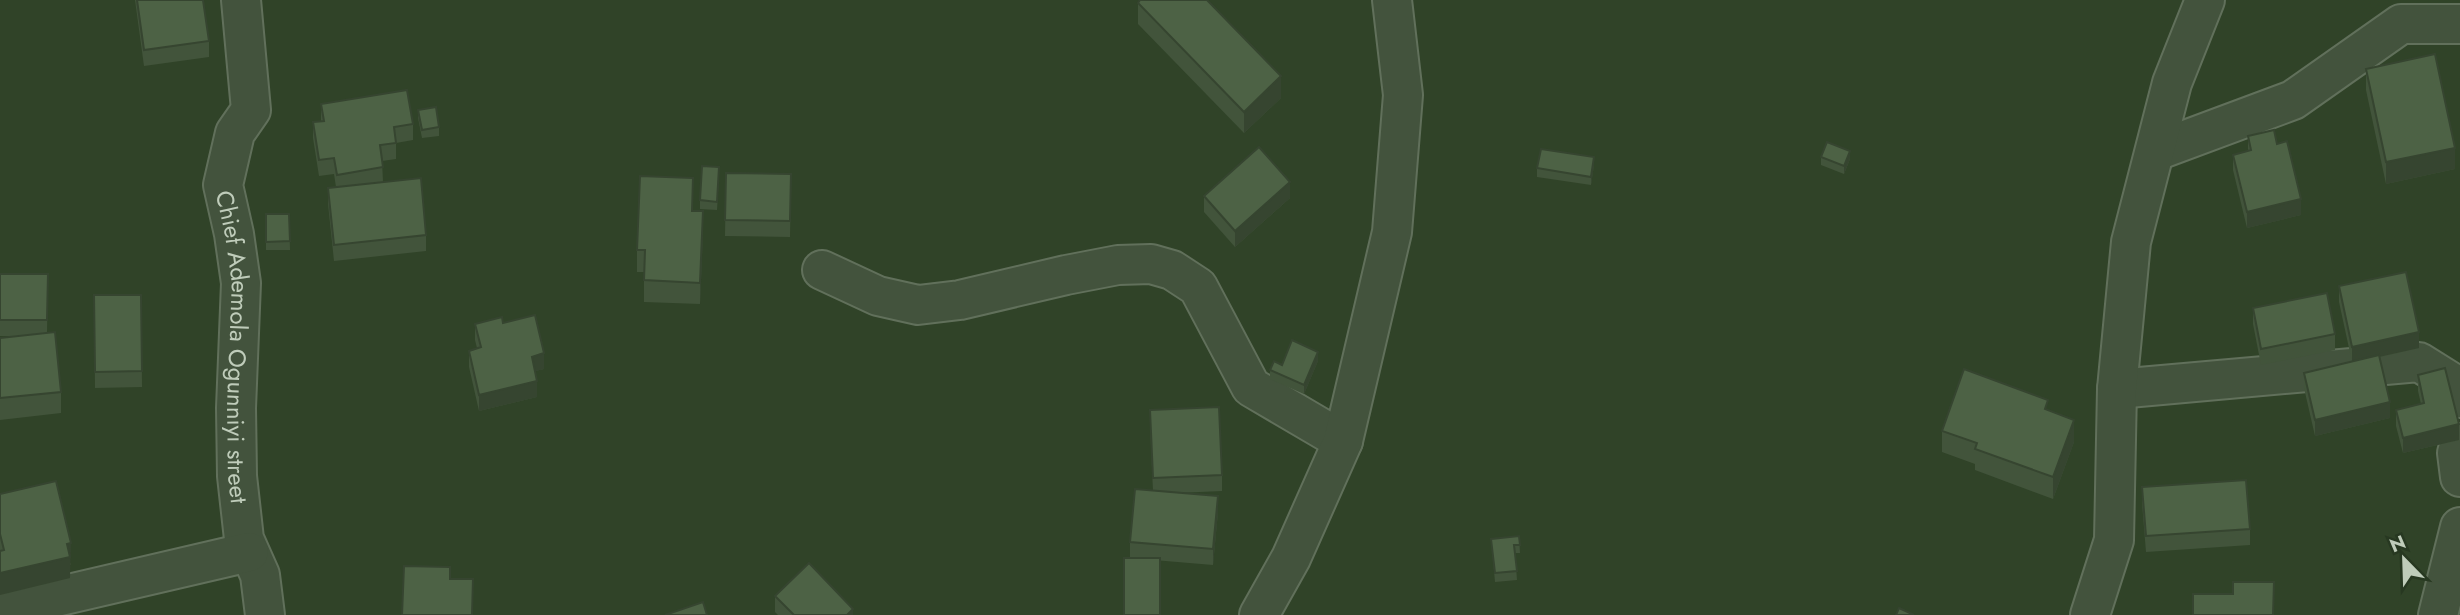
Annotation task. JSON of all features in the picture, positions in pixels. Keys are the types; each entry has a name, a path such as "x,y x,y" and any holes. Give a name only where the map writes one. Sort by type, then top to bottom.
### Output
{"street":[{"name":"Chief Ademola Ogunniyi street","path":"241,0 251,110 235,133 223,186 242,283 236,408 237,476 244,539 260,575 265,615"},
{"path":"1259,615 1291,558 1343,440 1392,232 1403,95 1392,0"},
{"path":"2090,615 2114,540 2117,389 2131,242 2172,83 2205,0"},
{"path":"2156,151 2293,100 2401,24 2460,24"},
{"path":"822,270 878,296 919,305 960,300 1118,265 1151,264 1171,270 1198,287 1251,387 1343,440"},
{"path":"2117,389 2419,362 2454,384 2460,398"},
{"path":"2460,443 2457,453 2460,477"},
{"path":"2438,615 2460,527"},
{"path":"0,610 249,552"}],"building":[{"path":"137,0 203,0 209,41 144,50"},
{"path":"1140,0 1207,0 1281,76 1244,112 1138,3"},
{"path":"2435,54 2455,148 2386,162 2366,69"},
{"path":"407,90 413,124 394,127 396,143 380,145 383,167 337,175 334,158 319,160 313,122 324,121 321,104"},
{"path":"436,107 439,127 422,130 418,110"},
{"path":"2274,130 2277,144 2287,141 2301,199 2247,212 2233,155 2251,150 2248,136"},
{"path":"1827,142 1850,151 1844,166 1821,157"},
{"path":"1259,147 1290,182 1235,231 1204,196"},
{"path":"1541,149 1594,157 1591,177 1537,168"},
{"path":"702,166 719,167 717,202 700,200"},
{"path":"726,173 791,174 790,221 725,220"},
{"path":"640,176 693,178 692,211 703,211 700,283 644,280 645,250 637,250"},
{"path":"421,178 426,235 334,245 328,188"},
{"path":"266,214 289,214 290,241 266,242"},
{"path":"2406,272 2419,332 2352,347 2339,286"},
{"path":"0,274 48,274 47,320 0,320"},
{"path":"2327,293 2335,334 2261,349 2253,308"},
{"path":"94,295 141,295 142,371 95,372"},
{"path":"535,315 544,353 532,357 537,381 479,395 469,351 481,347 475,324 502,317 503,323"},
{"path":"55,332 61,392 0,398 0,338"},
{"path":"1292,340 1318,352 1304,385 1270,370 1274,361 1282,365"},
{"path":"2379,355 2390,402 2315,420 2304,373"},
{"path":"2445,368 2459,424 2403,438 2396,410 2424,403 2418,375"},
{"path":"1964,369 2048,400 2045,409 2074,420 2053,477 1975,449 1977,443 1942,431"},
{"path":"1219,407 1222,475 1153,478 1150,410"},
{"path":"2246,480 2250,529 2146,536 2142,487"},
{"path":"56,481 71,543 67,544 70,557 0,573 0,551 4,550 0,534 0,494"},
{"path":"1135,489 1218,496 1213,549 1130,542"},
{"path":"1519,536 1520,545 1514,545 1517,571 1495,573 1491,539"},
{"path":"1124,558 1160,558 1160,615 1124,615"},
{"path":"809,563 853,609 847,615 794,615 775,596"},
{"path":"404,566 450,567 450,579 473,579 472,615 402,615"},
{"path":"2233,582 2274,582 2273,615 2193,615 2193,594 2233,594"},
{"path":"703,602 707,615 665,615"},
{"path":"1899,608 1914,615 1896,615"}]}
